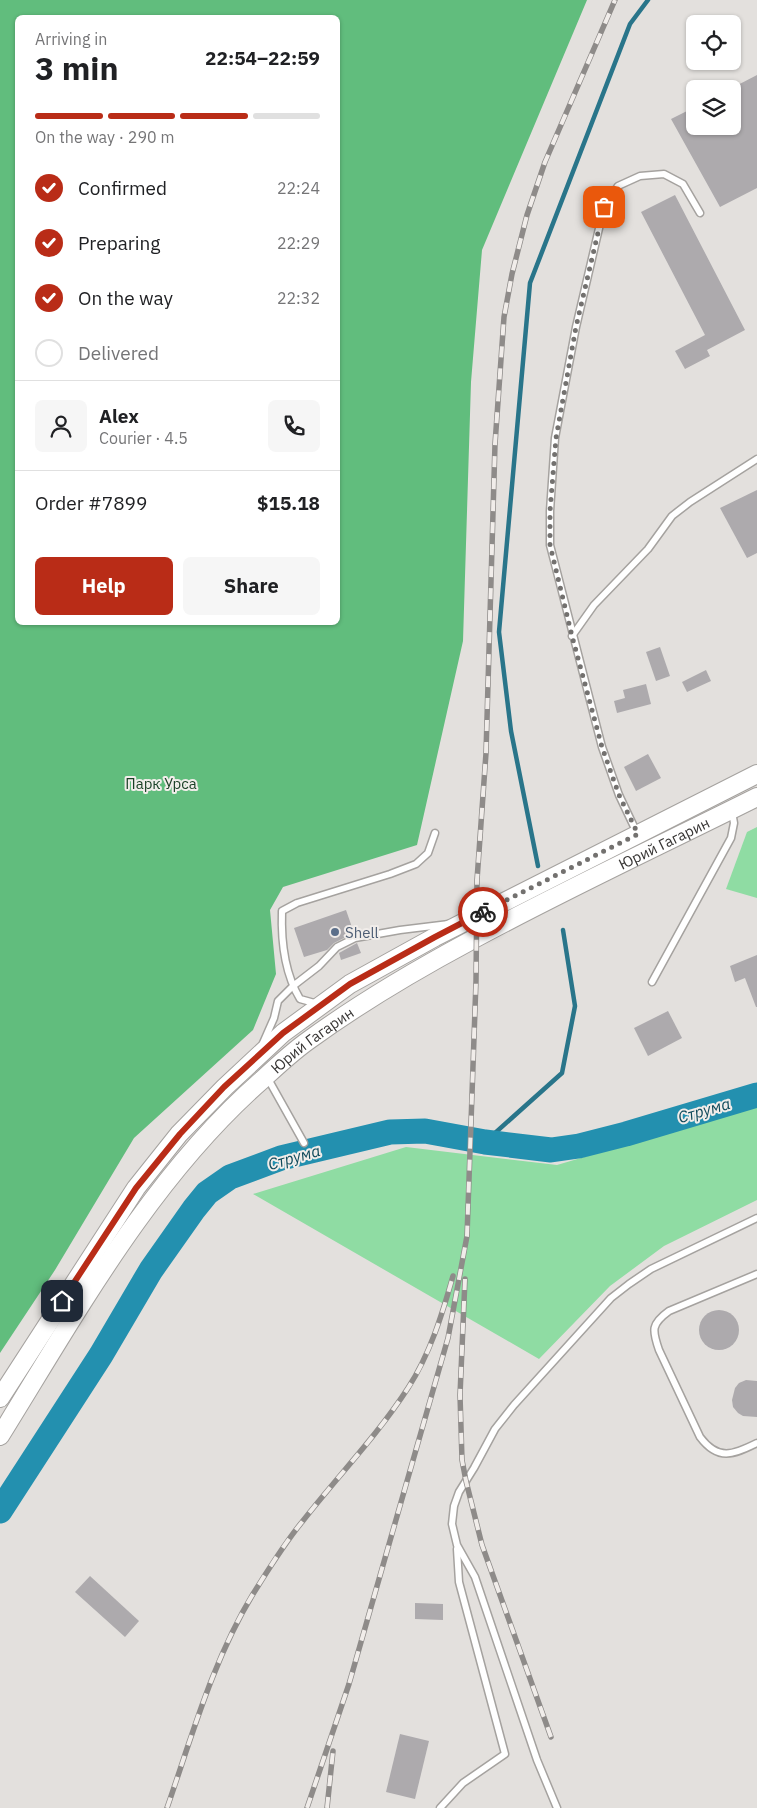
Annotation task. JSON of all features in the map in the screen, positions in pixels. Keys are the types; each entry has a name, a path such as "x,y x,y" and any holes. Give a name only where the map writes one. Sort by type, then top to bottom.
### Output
{"street":[{"name":"Юрий Гагарин","path":"0,1398 136,1188 180,1134 224,1087 283,1033 350,984 462,922 757,774"},
{"name":"Юрий Гагарин","path":"0,1436 107,1265 175,1171 211,1131 266,1076 307,1041 374,996 536,905 757,797"}],"lane":[{"path":"638,834 619,795 602,747 550,545 551,493 556,438 576,327 604,207 618,186 640,176 664,174 683,184 700,213"},
{"path":"572,636 594,605 648,549 672,516 690,502 757,459"},
{"path":"652,982 731,838 734,823 731,810"},
{"path":"322,1005 300,999 293,986 281,929 282,911 297,903 416,864 428,853 435,833"},
{"path":"258,1056 274,1018 278,1001 293,986 319,966 337,947 355,938 409,928 462,922"},
{"path":"266,1076 304,1143"},
{"path":"440,1808 463,1783 505,1754 459,1582 457,1545 452,1524 454,1506 459,1492 494,1429 592,1319 617,1294 651,1269 757,1218"},
{"path":"757,1274 669,1311 658,1318 654,1327 659,1350 700,1437 717,1452 729,1454 757,1444"},
{"path":"457,1545 475,1577 537,1760 558,1808"}],"green space":[{"name":"Парк Урса","path":"0,0 587,0 482,250 471,382 463,641 417,845 283,887 270,910 276,974 253,1030 134,1138 55,1270 0,1353"},
{"path":"757,827 757,898 726,889 747,832"},
{"path":"757,1106 757,1200 664,1246 610,1286 539,1359 253,1194 406,1147 557,1165"}],"building":[{"path":"757,75 757,188 720,207 671,119 686,112 686,135 741,135 741,83"},
{"path":"675,195 745,330 707,350 710,356 685,369 675,351 705,335 641,212"},
{"path":"757,490 757,553 747,558 720,508"},
{"path":"660,647 670,676 656,681 646,652"},
{"path":"706,670 711,681 687,692 682,682"},
{"path":"646,684 651,704 617,713 614,701 625,698 623,690"},
{"path":"648,754 661,778 636,791 624,767"},
{"path":"346,910 354,933 334,943 327,950 304,957 294,928"},
{"path":"357,943 361,953 341,960 339,953"},
{"path":"757,955 756,1007 745,978 735,982 730,966"},
{"path":"668,1011 682,1038 648,1056 634,1028"},
{"path":"719,1310 733,1316 739,1330 733,1344 719,1350 705,1344 699,1330 705,1316"},
{"path":"746,1380 757,1381 757,1417 743,1416 733,1407 732,1400 735,1388 739,1383"},
{"path":"90,1576 139,1621 125,1637 75,1592"},
{"path":"415,1603 443,1604 443,1620 415,1619"},
{"path":"400,1734 429,1741 415,1799 386,1792"}],"waterway":[{"path":"538,866 511,731 499,632 530,283 630,24 648,0"},
{"path":"485,1142 562,1073 575,1006 563,930"},
{"name":"Струма","path":"0,1511 101,1355 151,1270 207,1193 230,1177 281,1158 390,1132 425,1131 485,1142 551,1150 579,1146 757,1095"}],"railway":[{"path":"307,1808 349,1684 448,1338 467,1236 476,981 477,880 486,753 495,444 504,317 512,274 527,215 545,162 615,0"},
{"path":"167,1808 204,1699 239,1619 289,1539 370,1440 408,1388 429,1348 440,1320 453,1276"},
{"path":"465,1279 460,1395 462,1460 482,1545 551,1737"},
{"path":"327,1808 333,1751"}],"way so far":[{"path":"483,912 638,834 619,795 602,747 550,545 550,511 556,438 576,327 604,207"}],"place":[{"name":"Shell","path":"335,932"}],"route":[{"path":"62,1301 136,1188 180,1134 224,1087 283,1033 350,984 483,912"}]}
